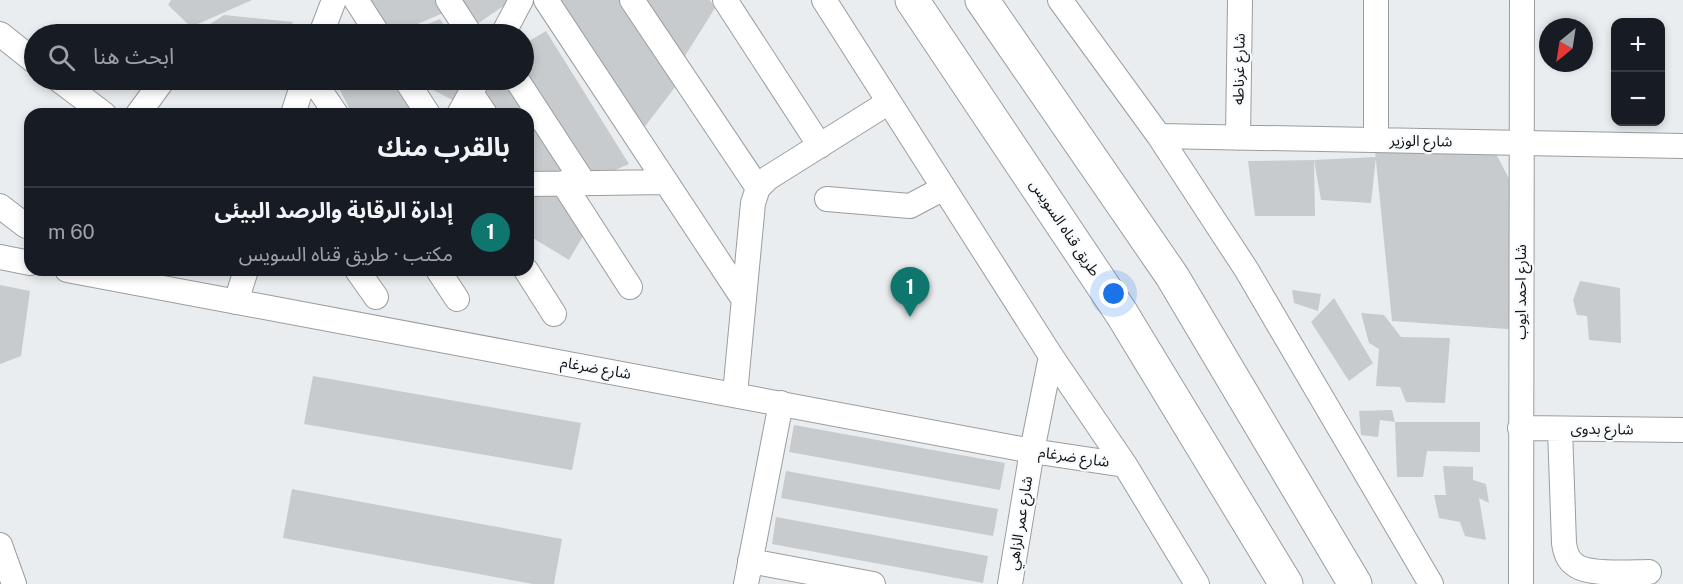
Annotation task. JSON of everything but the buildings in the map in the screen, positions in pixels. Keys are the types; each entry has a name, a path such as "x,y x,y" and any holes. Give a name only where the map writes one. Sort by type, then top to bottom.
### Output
{"highway":[{"name":"طريق قناه السويس","path":"912,0 1122,314 1286,584"},
{"path":"982,0 1172,276 1355,584"}],"street":[{"path":"325,24 334,0"},
{"path":"356,0 372,24"},
{"path":"448,0 464,24"},
{"path":"508,24 521,0"},
{"path":"546,0 744,300"},
{"path":"632,0 758,188"},
{"path":"724,0 820,146"},
{"path":"824,0 1052,356 1125,465 1197,584"},
{"path":"1060,0 1159,136 1246,269 1431,584"},
{"name":"شارع غرناطه","path":"1238,138 1240,0"},
{"path":"1376,0 1376,140"},
{"name":"شارع احمد ايوب","path":"1521,584 1522,0"},
{"path":"0,34 24,53"},
{"path":"72,90 96,108"},
{"path":"143,108 156,90"},
{"path":"295,108 301,90"},
{"path":"320,90 332,108"},
{"path":"412,90 424,108"},
{"path":"523,90 532,108"},
{"path":"469,96 480,108"},
{"path":"735,394 753,203 758,188 768,178 889,102"},
{"path":"534,111 630,287"},
{"name":"شارع الوزير","path":"1159,136 1683,146"},
{"path":"534,182 666,182"},
{"path":"827,199 910,206 944,188"},
{"path":"0,206 24,224"},
{"path":"0,258 24,262"},
{"name":"شارع ضرغام","path":"99,276 1032,451 1125,465"},
{"path":"236,302 244,276"},
{"path":"361,276 376,297"},
{"path":"442,276 457,299"},
{"path":"530,276 554,314"},
{"name":"شارع عمر الزاهي","path":"1010,584 1032,451 1052,356"},
{"path":"781,403 748,572 873,584"},
{"name":"شارع بدوى","path":"1520,428 1683,430"},
{"path":"1560,429 1564,543 1569,559 1574,565 1588,570 1649,572"},
{"path":"0,545 9,583"}],"place":[{"name":"إدارة الرقابة والرصد البيئى","path":"910,317"}]}
